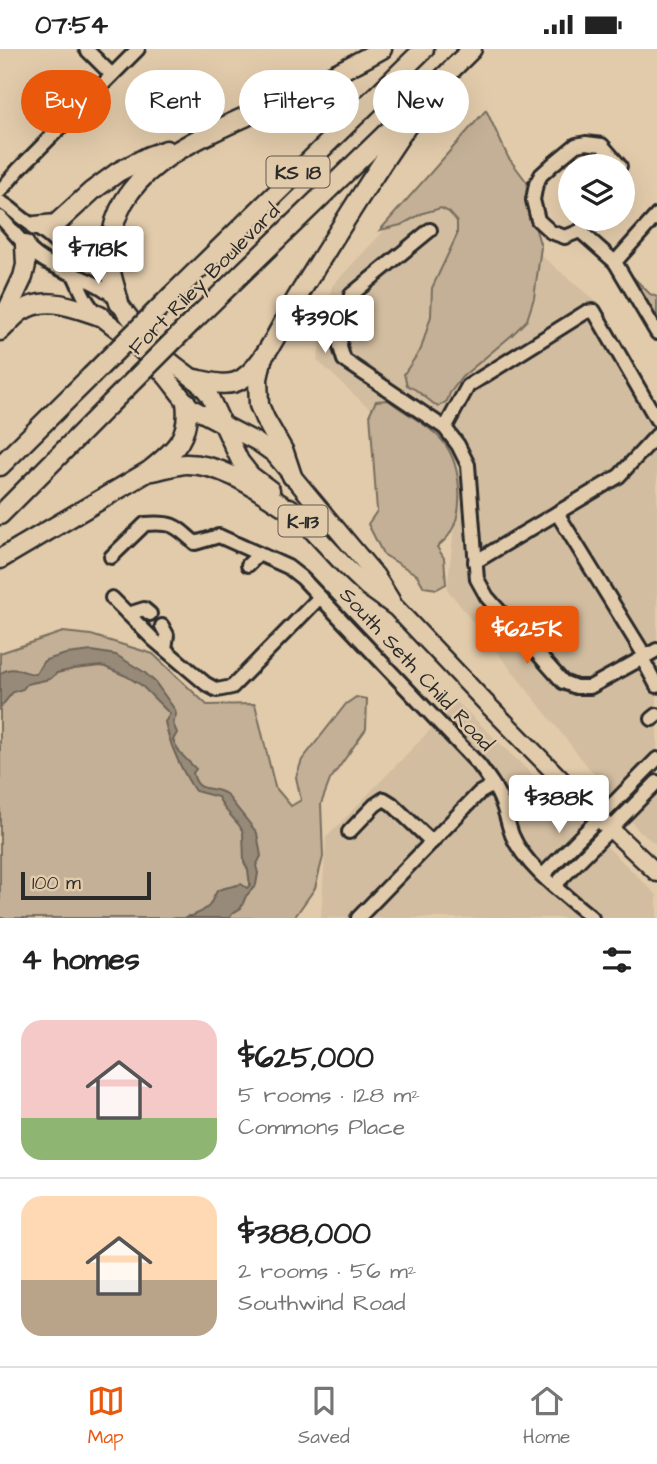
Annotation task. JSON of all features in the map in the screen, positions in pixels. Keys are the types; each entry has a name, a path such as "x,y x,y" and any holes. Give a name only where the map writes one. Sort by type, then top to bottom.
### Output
{"highway":[{"path":"119,303 111,274 110,247 118,215 136,184 147,172 189,143 382,49"},
{"name":"Fort Riley Boulevard","path":"0,466 424,49"},
{"name":"Fort Riley Boulevard","path":"451,70 472,49"},
{"name":"Fort Riley Boulevard","path":"0,515 191,323 387,133"},
{"path":"195,379 217,384 240,381 262,360 289,310 401,133"},
{"path":"35,226 56,224 92,191 118,172 149,156 189,143"},
{"path":"0,329 23,277 26,265 25,245"},
{"path":"0,329 21,311 51,303 100,316"},
{"path":"262,360 258,379 259,405 270,430 284,451 292,476"},
{"path":"0,559 149,471 177,446 184,434 188,415 186,402"},
{"path":"149,471 185,464 217,469 244,482 299,516"}],"main road":[{"name":"South Seth Child Road","path":"119,303 144,336 168,359 195,379 209,395 245,469 299,516 367,587 396,608 485,702 657,873"},
{"name":"South Seth Child Road","path":"100,316 144,353 196,411 266,447 274,454 376,576 396,608"}],"street":[{"path":"86,49 112,75"},
{"path":"0,191 138,49"},
{"path":"565,154 576,145 586,143 602,145 610,154"},
{"path":"558,160 536,184 533,200 538,220 551,232 565,237 580,231 615,263 657,333"},
{"name":"South Seth Child Road","path":"0,202 50,237 60,248 89,303 100,316"},
{"path":"615,263 657,215"},
{"name":"South Seth Child Road","path":"0,217 39,258 105,289 119,303"},
{"path":"430,230 351,295 341,334 340,347 344,360 445,428 458,445 468,465 477,579 487,597 563,682 576,687 590,687 648,654"},
{"path":"445,428 468,386 586,312 594,311 657,420"},
{"path":"475,562 619,476 657,435"},
{"path":"557,513 648,654 657,685"},
{"name":"South Seth Child Road","path":"111,557 145,524 164,523 177,527 195,543 219,536 288,567 302,578 480,765 502,802 512,835 523,853 554,886 592,918"},
{"path":"248,565 259,554"},
{"path":"112,598 165,649 217,690 232,687 320,597"},
{"path":"128,614 144,609 150,614"},
{"path":"162,626 167,635 165,649"},
{"path":"554,886 657,759"},
{"path":"543,875 657,782"},
{"path":"358,918 479,793 493,785"},
{"path":"349,832 384,799 432,842"}],"shaded area":[{"path":"486,110 508,157 529,185 531,213 541,247 534,298 527,320 462,377 447,401 438,407 407,385 404,374 421,349 431,316 432,288 457,235 457,221 441,208 423,213 401,225 380,230 466,133 469,133 469,129"},
{"path":"441,170 602,307 657,403 657,845 638,830 447,589 458,493 432,443 364,404 317,360 332,286"},
{"path":"624,268 650,294 657,297 657,325"},
{"path":"388,400 440,438 453,459 457,472 458,512 449,535 437,547 444,558 446,584 437,589 424,587 417,575 383,554 368,524 377,511 370,413 376,401"},
{"path":"63,632 91,635 153,654 207,705 255,704 275,787 291,806 301,800 296,777 302,760 346,704 356,697 367,699 366,729 330,780 321,804 323,857 315,888 294,918 0,918 0,653"},
{"path":"92,651 116,655 155,682 175,710 173,723 177,733 173,740 180,753 196,769 193,773 195,780 201,787 226,794 257,833 261,856 256,866 256,885 246,896 241,908 229,918 186,918 209,906 217,891 241,884 247,888 250,885 244,862 243,832 218,797 195,791 170,739 165,722 170,714 141,685 101,666 74,669 57,673 50,679 27,684 23,689 13,692 0,708 0,674 4,671 13,669 36,674 46,660"},
{"path":"457,702 657,895 657,918 321,918 326,838"}]}
